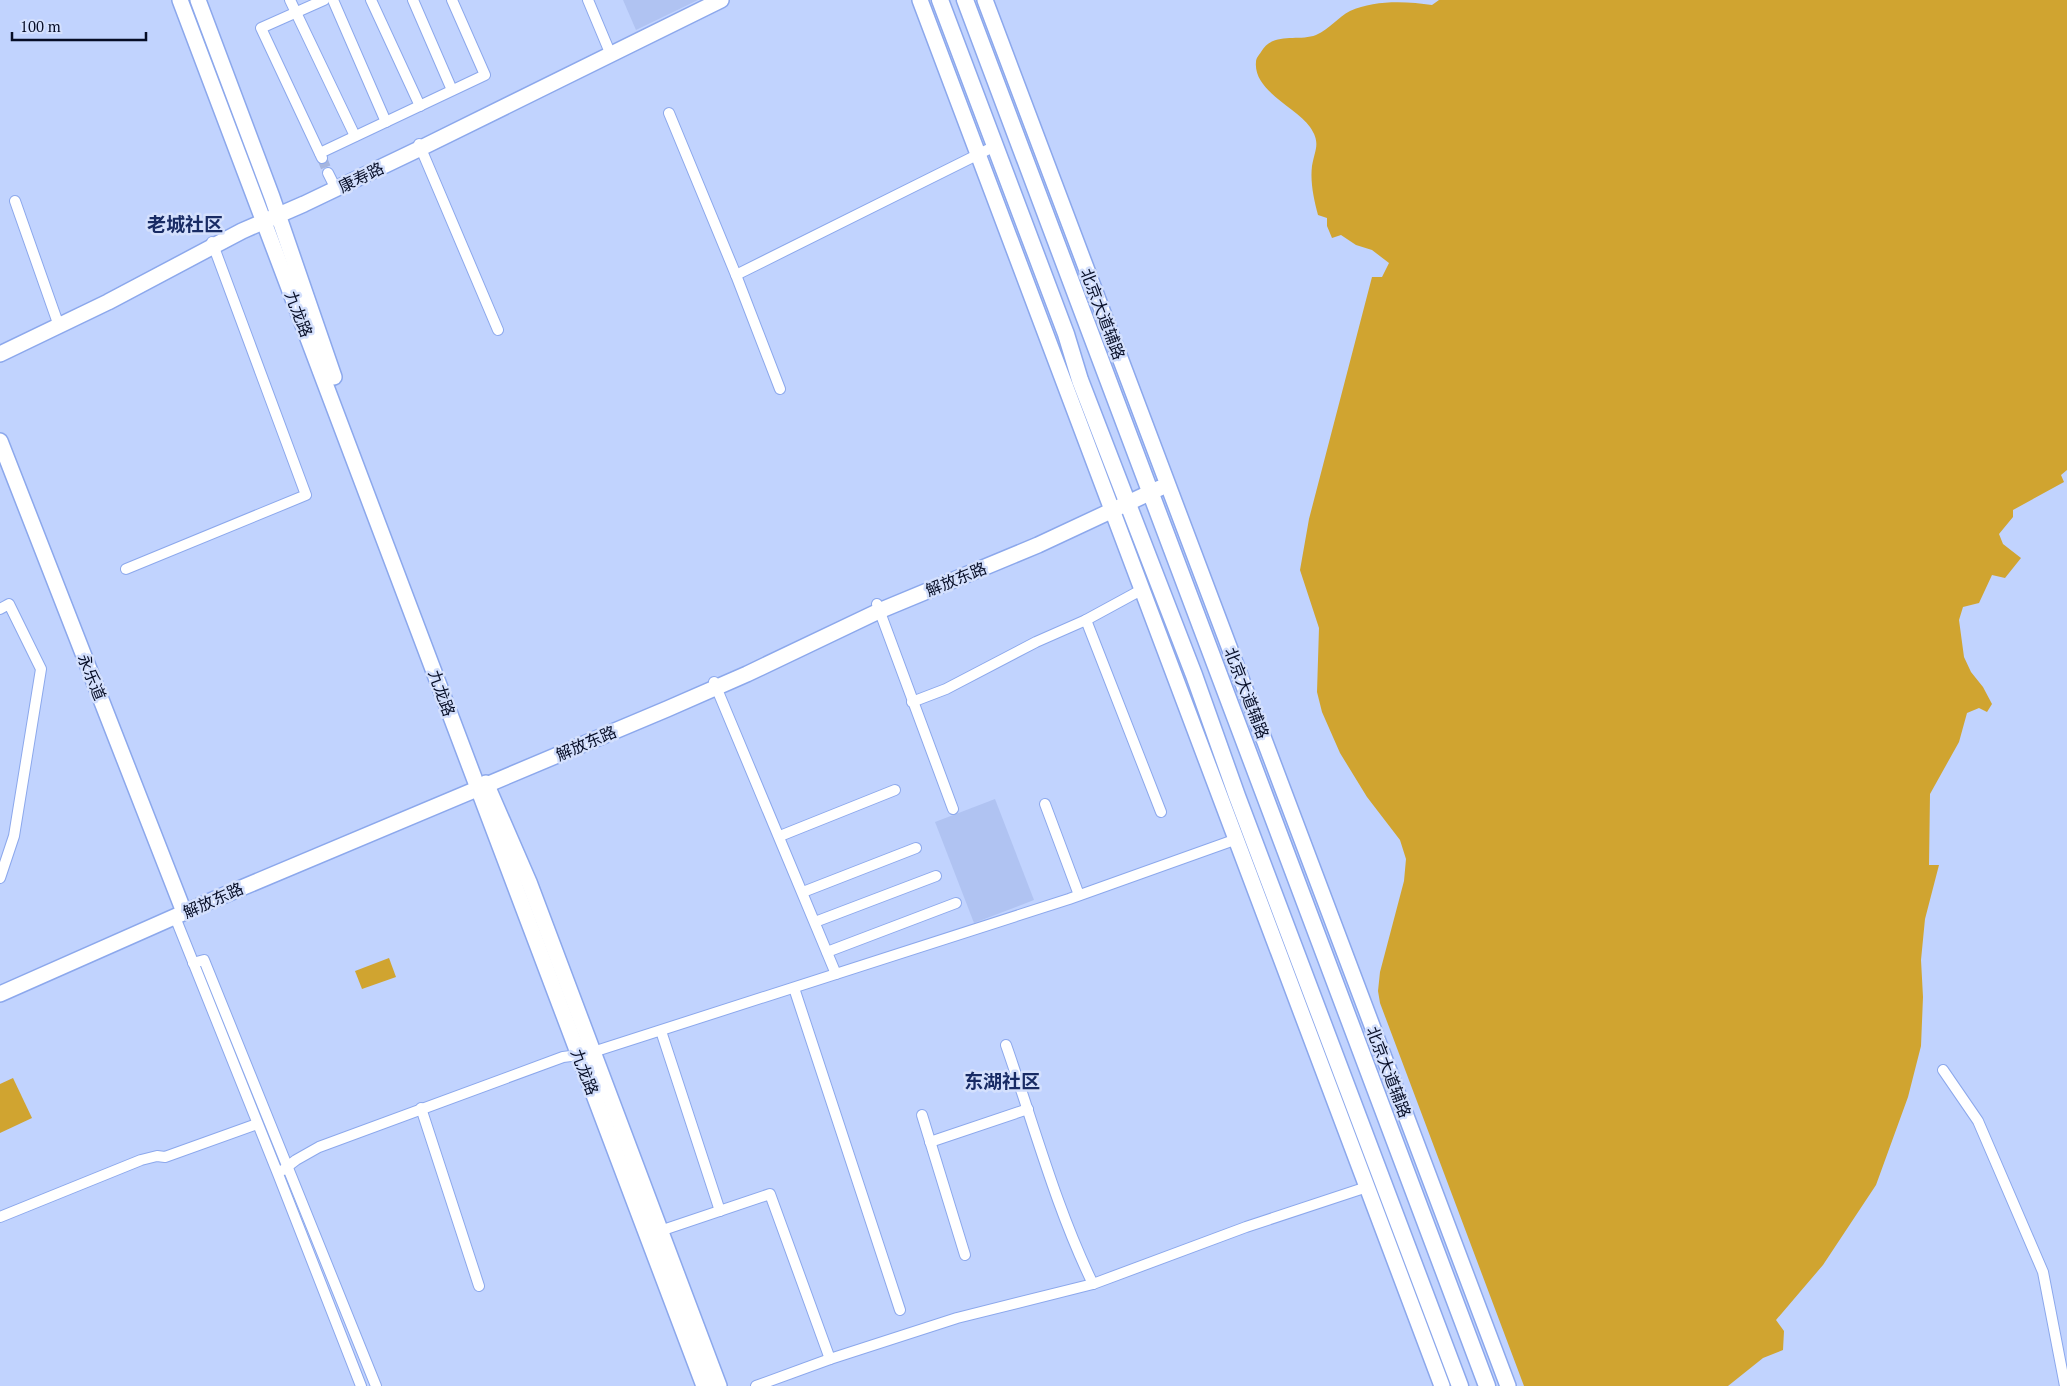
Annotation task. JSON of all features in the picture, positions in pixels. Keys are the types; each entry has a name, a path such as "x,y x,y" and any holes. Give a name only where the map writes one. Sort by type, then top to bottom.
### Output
{"main road":[{"name":"九龙路","path":"180,0 271,216 334,378 481,783 586,1053 660,1231 719,1386"},
{"name":"九龙路","path":"198,0 271,216"},
{"name":"康寿路","path":"610,53 710,0"},
{"name":"康寿路","path":"0,354 212,244 271,216 333,182 420,146 721,0"},
{"path":"920,0 1442,1386"},
{"path":"940,0 1460,1386"},
{"path":"966,0 1487,1386"},
{"name":"北京大道辅路","path":"985,0 1508,1386"},
{"name":"康寿路","path":"0,348 58,324"},
{"name":"永乐道","path":"0,440 179,911"},
{"name":"永乐道","path":"0,457 179,911"},
{"name":"解放东路","path":"0,986 715,684 878,607 1167,480"},
{"name":"解放东路","path":"0,994 179,911"},
{"name":"九龙路","path":"586,1053 704,1386"}],"street":[{"path":"290,0 355,136"},
{"path":"324,0 261,28 321,156 355,136 485,74 452,0"},
{"path":"332,0 386,122"},
{"path":"371,0 420,106"},
{"path":"413,0 452,90"},
{"path":"588,0 610,53"},
{"path":"669,112 736,275 780,389"},
{"path":"420,146 498,330"},
{"path":"736,275 995,146"},
{"path":"15,201 58,324"},
{"path":"126,569 306,495 212,244"},
{"path":"912,702 946,689 1036,642 1086,620 1143,589"},
{"path":"0,609 9,604 41,669 14,836 0,878"},
{"path":"878,607 912,702 954,808"},
{"path":"1086,620 1161,812"},
{"path":"715,684 836,974"},
{"path":"780,836 895,790"},
{"path":"1045,804 1079,895"},
{"path":"278,1174 296,1160 319,1147 563,1057 586,1053 661,1031 794,988 1079,895 1237,839"},
{"path":"803,892 916,848"},
{"path":"815,922 936,876"},
{"path":"827,952 956,903"},
{"path":"179,911 193,964 361,1386"},
{"path":"193,964 204,960 376,1386"},
{"path":"794,988 900,1310"},
{"path":"661,1031 720,1210"},
{"path":"1006,1045 1056,1192 1080,1257 1093,1284"},
{"path":"1943,1070 1978,1121 2043,1272 2065,1386"},
{"path":"421,1108 479,1286"},
{"path":"930,1142 1028,1109"},
{"path":"922,1115 965,1255"},
{"path":"0,1217 141,1160 157,1156 165,1157 257,1124"},
{"path":"756,1386 830,1359 957,1318 1093,1284 1246,1227 1367,1187"},
{"path":"660,1231 770,1194 830,1359"}],"shaded area":[{"path":"623,0 698,0 636,30"},
{"path":"1439,0 2067,0 2067,470 2061,475 2064,482 2013,510 2013,517 1999,534 2003,544 2021,558 2005,578 1992,575 1979,603 1963,607 1959,620 1964,657 1971,672 1983,687 1992,704 1987,712 1979,708 1967,713 1959,742 1930,794 1929,865 1939,865 1925,919 1921,960 1923,997 1921,1046 1908,1097 1876,1185 1823,1265 1776,1320 1784,1331 1783,1350 1763,1358 1728,1386 1524,1386 1380,1003 1378,991 1380,972 1404,881 1406,859 1400,840 1367,797 1340,753 1322,712 1317,692 1319,628 1300,570 1309,519 1372,277 1382,277 1389,263 1372,250 1356,245 1341,235 1332,238 1327,226 1327,218 1318,215 1314,197 1312,166 1316,150 1315,137 1304,120 1261,82 1257,72 1256,59 1272,41 1316,35 1326,30 1350,11 1359,7 1390,2 1432,5"},
{"path":"995,799 1034,900 974,923 935,822"},
{"path":"389,958 396,977 362,989 355,971"},
{"path":"13,1078 32,1118 0,1133 0,1084"}],"tunnel":[{"path":"322,158 328,173"}],"district":[{"name":"老城社区","path":"185,223"},
{"name":"东湖社区","path":"1002,1080"}]}
